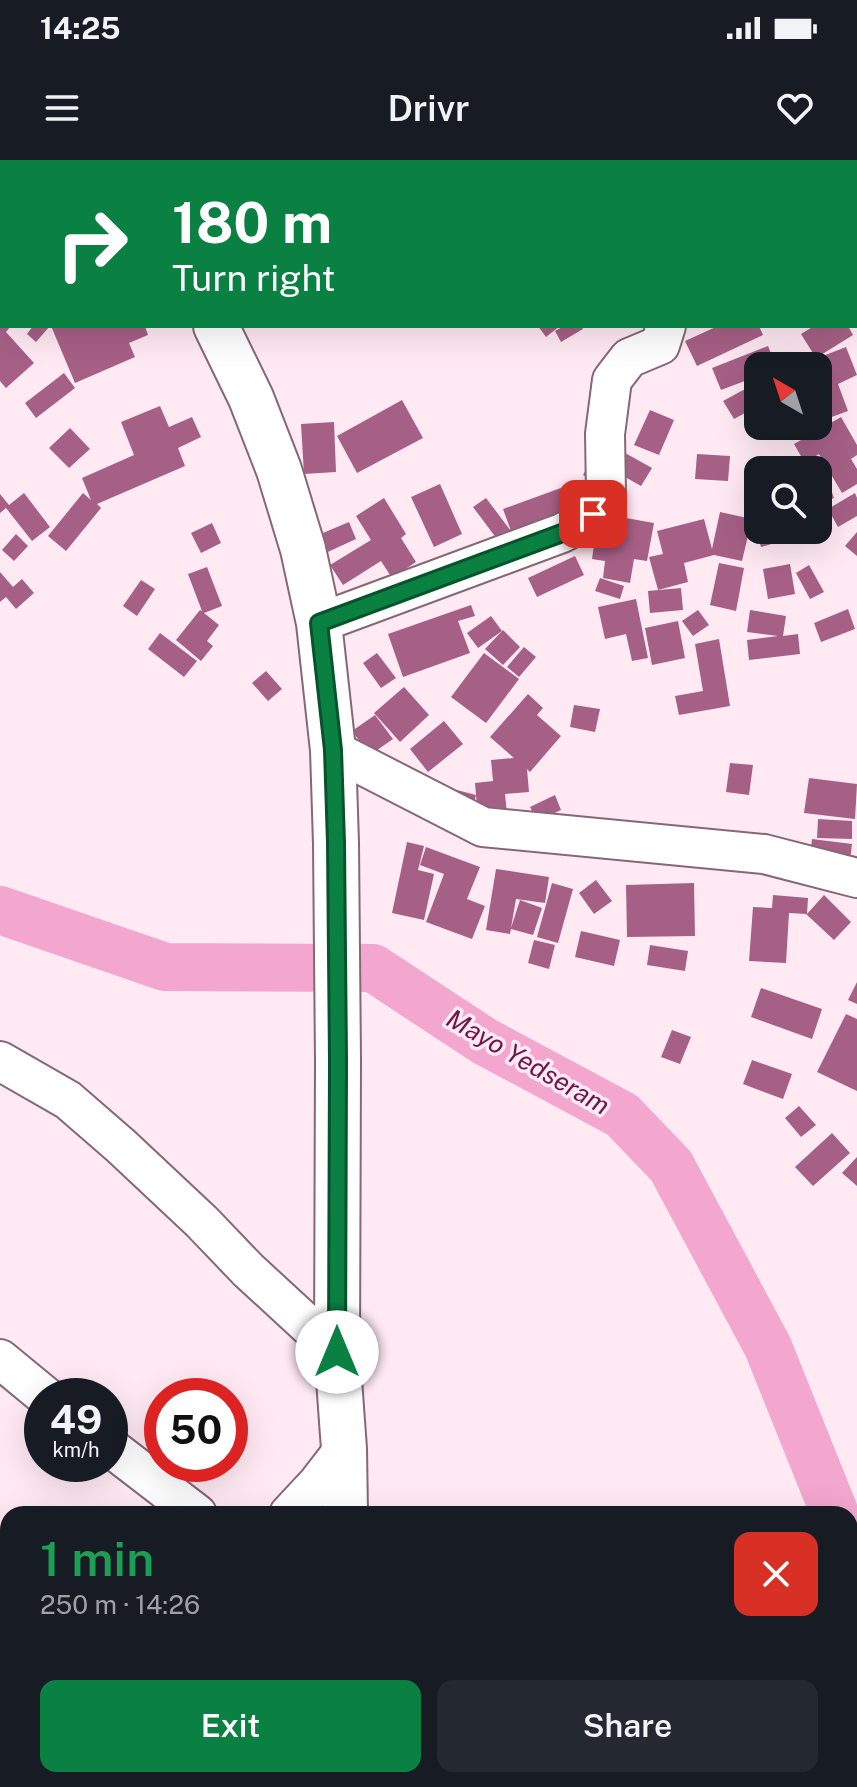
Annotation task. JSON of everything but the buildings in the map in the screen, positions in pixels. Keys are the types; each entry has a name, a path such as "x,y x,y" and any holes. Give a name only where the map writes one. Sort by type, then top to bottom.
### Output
{"main road":[{"path":"217,328 251,398 279,470 303,549 319,623 333,750 338,1061 337,1352 345,1506"}],"street":[{"path":"319,623 562,533 593,514 606,493 605,434 612,380 629,358 660,345 665,328"},
{"path":"333,750 483,827 764,854 857,878"},
{"path":"0,1061 68,1100 190,1211 248,1270 337,1352"},
{"path":"0,1359 24,1379"},
{"path":"296,1506 344,1449"},
{"path":"128,1461 187,1506"}],"waterway":[{"name":"Mayo Yedseram","path":"0,910 165,967 373,968 484,1041 622,1115 671,1166 768,1347 832,1506"}],"route":[{"path":"337,1352 336,843 333,750 319,623 562,533 593,514"}]}
